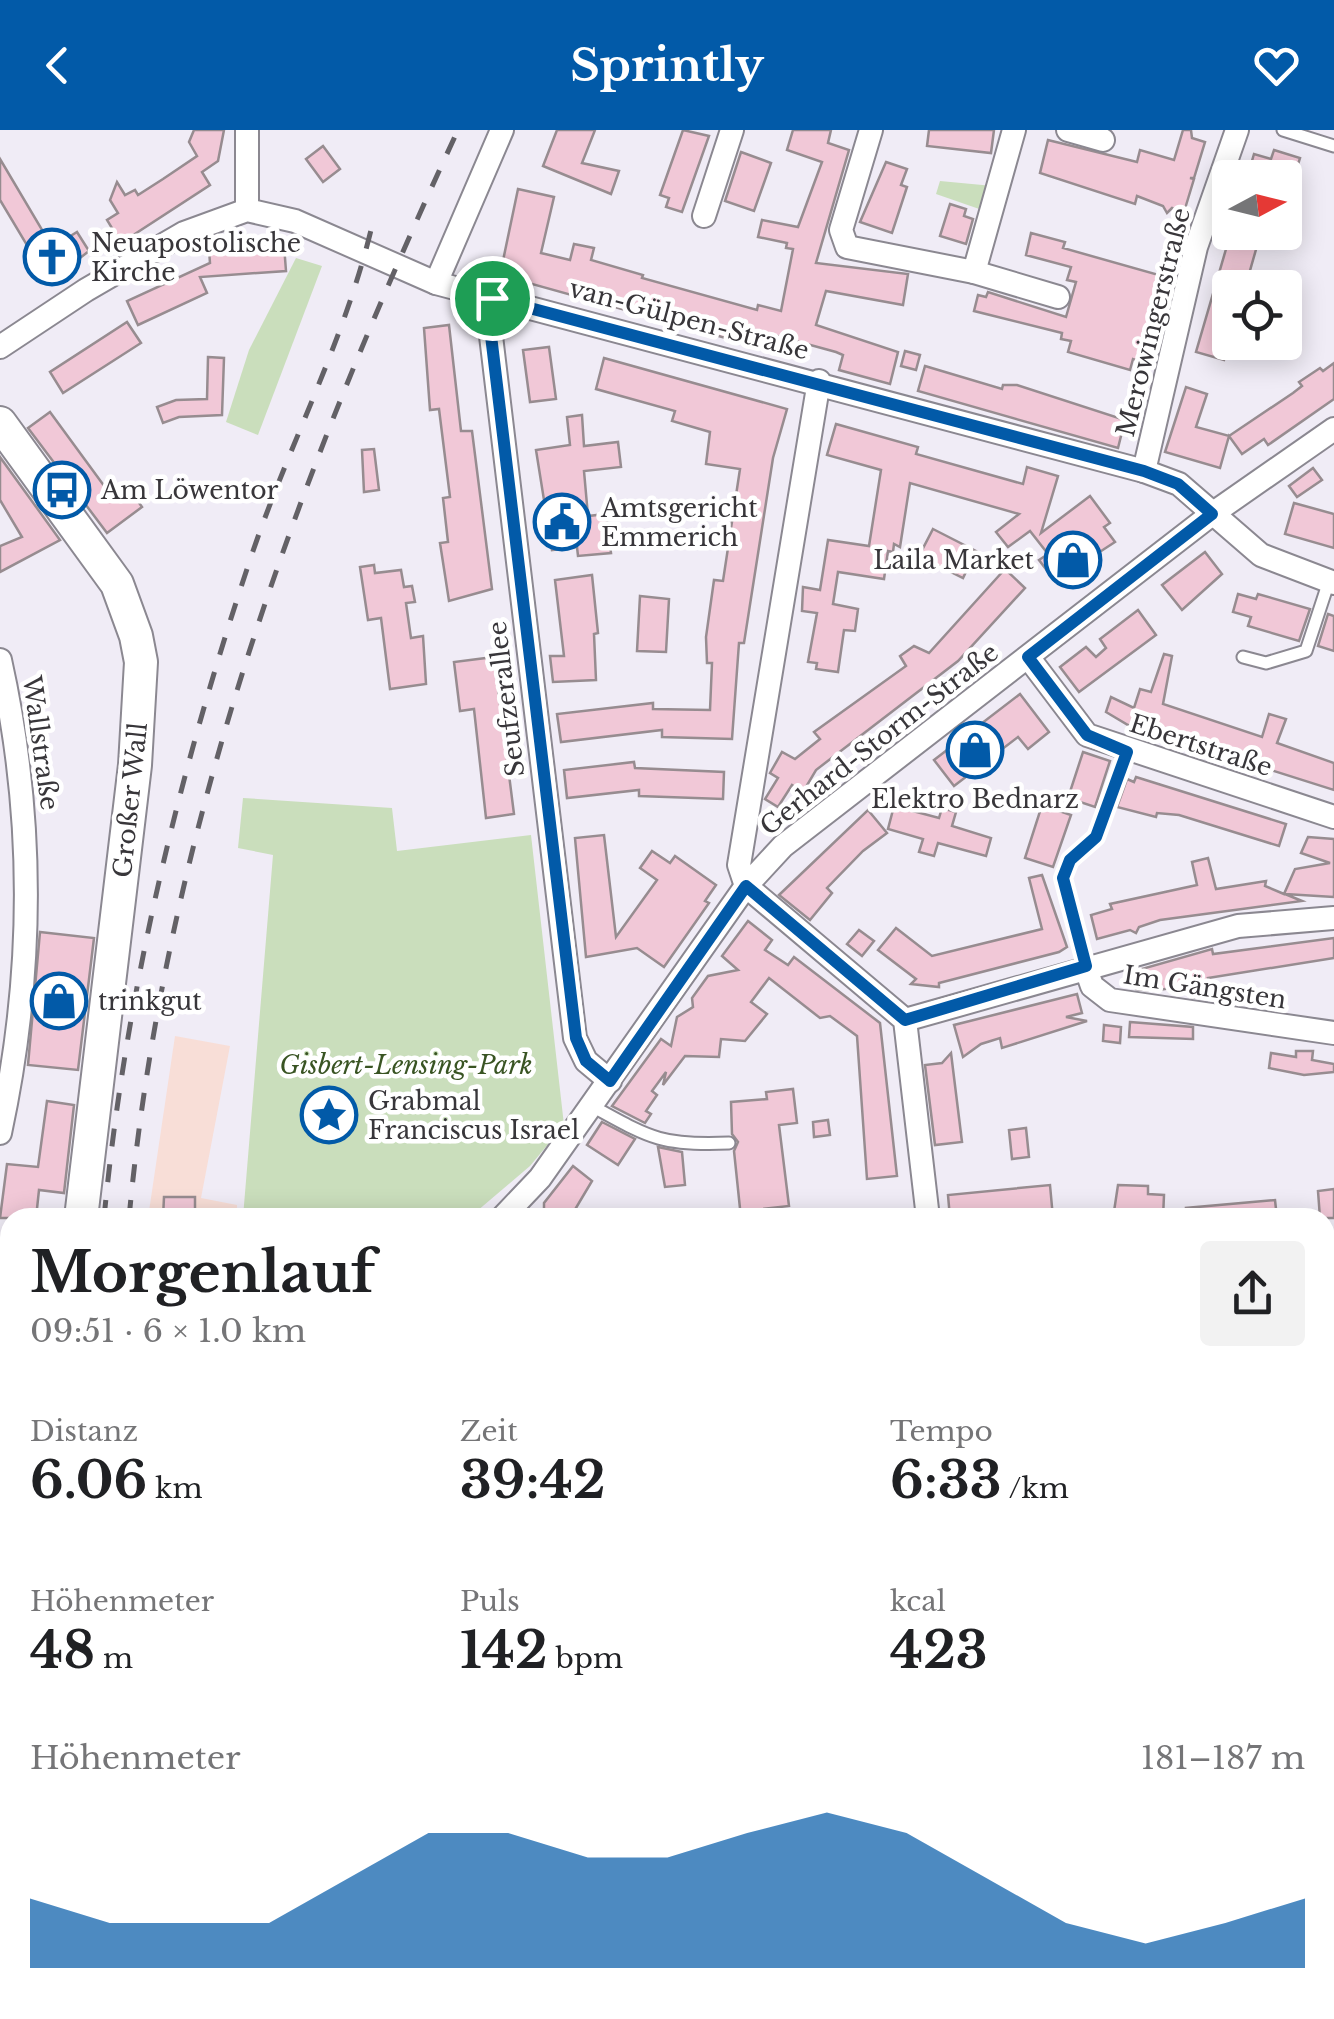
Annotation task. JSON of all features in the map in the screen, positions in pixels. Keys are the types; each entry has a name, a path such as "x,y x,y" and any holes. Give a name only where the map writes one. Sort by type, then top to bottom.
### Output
{"main road":[{"name":"Großer Wall","path":"0,423 116,584 136,636 141,662 135,765 83,1208"}],"street":[{"path":"0,347 184,233 247,210 247,130"},
{"path":"436,283 502,130"},
{"path":"704,216 732,130"},
{"path":"871,130 841,230 847,247 974,272 1058,297"},
{"path":"974,272 1014,130"},
{"path":"1068,130 1103,140"},
{"name":"Merowingerstraße","path":"1144,471 1196,247 1237,130"},
{"name":"van-Gülpen-Straße","path":"247,210 295,221 436,283 819,381 1144,471 1178,484 1261,555 1332,582"},
{"name":"Seufzerallee","path":"492,298 488,311 500,426 576,1038 586,1061 610,1081"},
{"path":"819,381 739,865 746,886 905,1020 927,1208"},
{"name":"Gerhard-Storm-Straße","path":"512,1208 540,1178 746,886 783,846 1212,514 1334,430"},
{"name":"Ebertstraße","path":"1028,657 1087,735 1127,752 1334,817"},
{"name":"Wallstraße","path":"0,660 23,790 28,877 26,952 0,1132"},
{"path":"905,1020 1238,926 1334,918"},
{"name":"Im Gängsten","path":"1086,966 1092,986 1110,1000 1334,1033"}],"lane":[{"path":"1282,130 1334,146"},
{"path":"1243,657 1266,663 1306,651 1332,582"},
{"path":"1086,966 1063,878 1070,860 1096,837 1127,752"},
{"path":"592,1106 654,1140 676,1146 729,1143"}],"shaded area":[{"path":"175,1036 230,1046 201,1198 237,1208 149,1208"}],"green space":[{"path":"940,181 993,186 985,211 936,194"},
{"path":"296,258 322,266 258,435 226,422 249,350"},
{"name":"Gisbert-Lensing-Park","path":"243,798 392,808 397,851 531,835 564,1125 530,1166 481,1208 244,1208 273,855 238,848"}],"building":[{"path":"194,130 224,130 218,161 202,172 210,185 121,243 107,220 118,213 110,200 117,182 125,195 135,190 138,195 163,179 197,156 189,142"},
{"path":"557,130 595,130 582,163 619,171 611,194 543,166"},
{"path":"683,130 709,136 682,212 666,207 669,198 660,195"},
{"path":"793,130 831,130 828,143 849,150 816,263 908,274 903,305 826,291 816,325 898,352 890,384 839,370 843,355 836,352 752,329 747,344 500,275 518,189 554,197 541,253 570,260 574,244 594,248 591,260 643,275 642,278 757,310 758,305 781,311 793,249 786,248 787,243 758,237 762,220 798,227 822,162 787,150"},
{"path":"929,130 994,130 991,153 927,146"},
{"path":"1183,130 1191,130 1192,138 1205,142 1194,178 1190,178 1194,179 1184,212 1172,208 1167,213 1163,206 1137,196 1135,204 1040,173 1048,140 1137,162 1140,150 1174,160"},
{"path":"323,146 340,169 323,182 306,159"},
{"path":"1274,150 1300,158 1252,160 1254,154 1271,159"},
{"path":"741,152 771,163 754,211 725,201"},
{"path":"0,159 45,235 56,245 77,232 89,251 49,282 0,200"},
{"path":"886,162 907,169 901,185 907,187 892,233 860,222"},
{"path":"950,204 966,209 964,216 973,219 966,244 940,236"},
{"path":"1031,233 1065,242 1063,248 1166,277 1142,362 1133,359 1130,370 1068,352 1071,341 1061,339 1062,333 974,311 978,295 986,297 988,292 1066,317 1076,282 1067,280 1071,267 1026,255"},
{"path":"284,245 286,271 200,277 207,293 138,325 127,301 210,263 209,250"},
{"path":"1226,250 1256,250 1250,270 1220,270"},
{"path":"1212,297 1212,357 1196,352"},
{"path":"127,322 141,343 63,393 50,372"},
{"path":"449,325 461,431 472,431 492,589 449,601 440,543 448,542 443,498 450,497 439,409 430,410 424,328"},
{"path":"549,347 556,399 530,402 523,350"},
{"path":"905,351 920,355 916,370 901,366"},
{"path":"208,357 224,358 222,415 179,417 163,423 157,407 176,400 207,399"},
{"path":"604,358 787,409 773,458 744,643 739,643 732,739 662,737 662,730 561,742 557,714 653,703 653,709 710,710 712,663 707,663 706,637 714,580 723,581 740,469 706,464 710,432 672,421 675,411 596,389"},
{"path":"1334,363 1334,399 1268,445 1264,439 1242,454 1229,436 1293,393 1302,386 1299,382"},
{"path":"925,366 1002,389 1003,385 1017,385 1125,420 1118,448 918,391"},
{"path":"1186,387 1207,394 1196,427 1229,436 1220,468 1165,452"},
{"path":"50,412 113,498 128,487 142,507 107,533 28,428"},
{"path":"582,415 584,446 618,442 621,467 584,471 588,516 606,514 611,553 578,556 577,547 552,550 536,450 570,445 567,417"},
{"path":"836,424 918,447 916,454 1023,484 1027,467 1058,476 1041,533 1090,496 1110,523 1104,527 1115,542 1055,581 1039,560 1048,554 1030,531 1008,547 996,532 1019,514 910,483 900,547 894,544 893,552 888,551 884,579 838,572 833,604 858,609 855,631 844,630 838,672 816,669 817,663 808,662 817,613 802,611 803,587 820,590 828,540 869,546 881,470 827,455"},
{"path":"374,449 379,490 364,492 362,450"},
{"path":"0,457 60,540 0,572 0,546 22,537 0,500"},
{"path":"1313,468 1322,480 1297,497 1289,486"},
{"path":"1294,503 1334,514 1334,548 1285,534"},
{"path":"933,529 976,551 963,578 919,556"},
{"path":"1205,552 1222,574 1182,610 1162,585"},
{"path":"374,565 375,573 401,570 404,587 412,586 415,602 406,603 411,638 423,636 426,684 390,689 381,618 368,620 360,567"},
{"path":"1005,569 1025,588 958,661 816,770 803,792 792,785 778,807 765,799 778,778 770,773 782,752 795,759 820,739 814,732 906,666 900,656 914,646 929,653"},
{"path":"592,575 598,633 594,634 596,680 553,682 550,656 564,656 555,580"},
{"path":"1238,594 1256,599 1258,594 1310,609 1299,641 1248,626 1251,617 1233,612"},
{"path":"640,596 669,599 666,652 637,651"},
{"path":"1138,610 1156,635 1079,692 1060,667 1086,647 1096,657 1106,648 1100,639"},
{"path":"1328,614 1334,616 1334,651 1318,646"},
{"path":"1164,654 1172,656 1163,704 1262,737 1269,714 1286,719 1277,743 1334,763 1334,790 1128,725 1106,712 1111,697 1134,708 1140,689 1151,692"},
{"path":"494,657 514,814 486,818 474,709 460,711 454,662"},
{"path":"1020,694 1049,732 1028,749 1018,737 954,786 934,760"},
{"path":"1083,752 1110,761 1095,807 1068,798"},
{"path":"634,762 635,768 724,772 723,799 639,796 639,790 567,798 564,770"},
{"path":"1136,777 1286,824 1279,846 1179,815 1157,813 1156,817 1117,807 1127,779 1134,782"},
{"path":"1042,805 1071,815 1053,867 1025,858"},
{"path":"894,806 939,818 942,808 956,812 952,826 991,838 986,856 938,843 934,856 919,852 923,839 888,829"},
{"path":"868,810 887,833 827,888 832,893 810,920 779,895"},
{"path":"604,835 616,937 657,880 640,868 652,851 670,863 675,856 716,885 705,901 709,903 664,967 637,948 586,957 575,838"},
{"path":"1308,837 1334,839 1334,897 1285,894 1302,901 1160,920 1139,927 1136,933 1130,930 1097,939 1091,915 1112,909 1110,904 1197,885 1192,862 1208,858 1216,889 1266,881 1265,886 1284,894 1295,869 1330,863 1301,853"},
{"path":"1042,875 1067,947 1059,952 939,983 939,987 911,984 916,979 878,950 896,928 932,956 1042,929 1029,878"},
{"path":"748,921 772,940 765,950 788,965 794,957 880,1023 897,1176 867,1179 857,1036 830,1016 820,1018 769,978 751,1002 767,1014 745,1041 721,1039 719,1057 685,1056 663,1085 666,1072 652,1091 657,1095 646,1111 651,1114 645,1123 612,1106 661,1039 671,1046 677,1017 693,1007 692,998 708,976 738,970 722,956"},
{"path":"859,930 874,941 862,956 847,944"},
{"name":"trinkgut","path":"40,932 94,938 78,1070 28,1065"},
{"path":"1334,938 1334,958 1208,978 1213,996 1203,999 1190,997 1187,985 1154,991 1136,989 1131,972 1212,949 1213,954"},
{"path":"1077,994 1082,1013 1066,1017 1087,1021 1002,1048 1000,1038 981,1044 963,1057 954,1025"},
{"path":"1130,1022 1193,1027 1193,1039 1129,1037"},
{"path":"1104,1025 1121,1027 1120,1043 1103,1041"},
{"path":"1296,1051 1313,1051 1312,1060 1334,1064 1334,1072 1304,1075 1269,1068 1271,1053 1296,1057"},
{"path":"951,1053 962,1142 935,1145 925,1065 942,1063"},
{"path":"793,1089 797,1123 779,1125 789,1206 740,1208 734,1151 738,1142 732,1134 731,1102 767,1099 766,1092"},
{"path":"47,1101 74,1105 64,1193 39,1190 37,1208 1,1208 7,1164 38,1167"},
{"path":"828,1120 830,1135 814,1137 813,1122"},
{"path":"602,1122 635,1139 618,1165 587,1145"},
{"path":"1026,1128 1029,1157 1012,1159 1009,1130"},
{"path":"658,1147 682,1152 685,1185 665,1187"},
{"path":"573,1166 592,1181 576,1208 544,1208"},
{"path":"1050,1185 1052,1208 949,1208 948,1195"},
{"path":"1118,1185 1148,1186 1148,1194 1164,1195 1163,1208 1115,1208"},
{"path":"1334,1189 1334,1208 1319,1208 1318,1191"},
{"path":"164,1197 195,1197 195,1208 163,1208"},
{"path":"1275,1200 1276,1208 1186,1208"}],"railway":[{"path":"130,1208 147,1075 173,935 206,796 247,660 344,392 458,130"},
{"path":"105,1208 126,1048 142,964 159,880 202,715 253,551 332,352 371,230"}],"place":[{"name":"Neuapostolische Kirche","path":"52,257"},
{"name":"Am Löwentor","path":"62,490"},
{"name":"Amtsgericht Emmerich","path":"562,522"},
{"name":"Laila Market","path":"1073,560"},
{"name":"Elektro Bednarz","path":"975,750"},
{"name":"trinkgut","path":"59,1001"},
{"name":"Grabmal Franciscus Israel","path":"329,1115"}],"route":[{"path":"492,298 819,381 1144,471 1178,484 1212,514 1028,657 1087,735 1127,752 1096,837 1070,860 1063,878 1086,966 905,1020 746,886 610,1081 586,1061 578,1049 560,920 500,426 488,311 492,298"}]}
